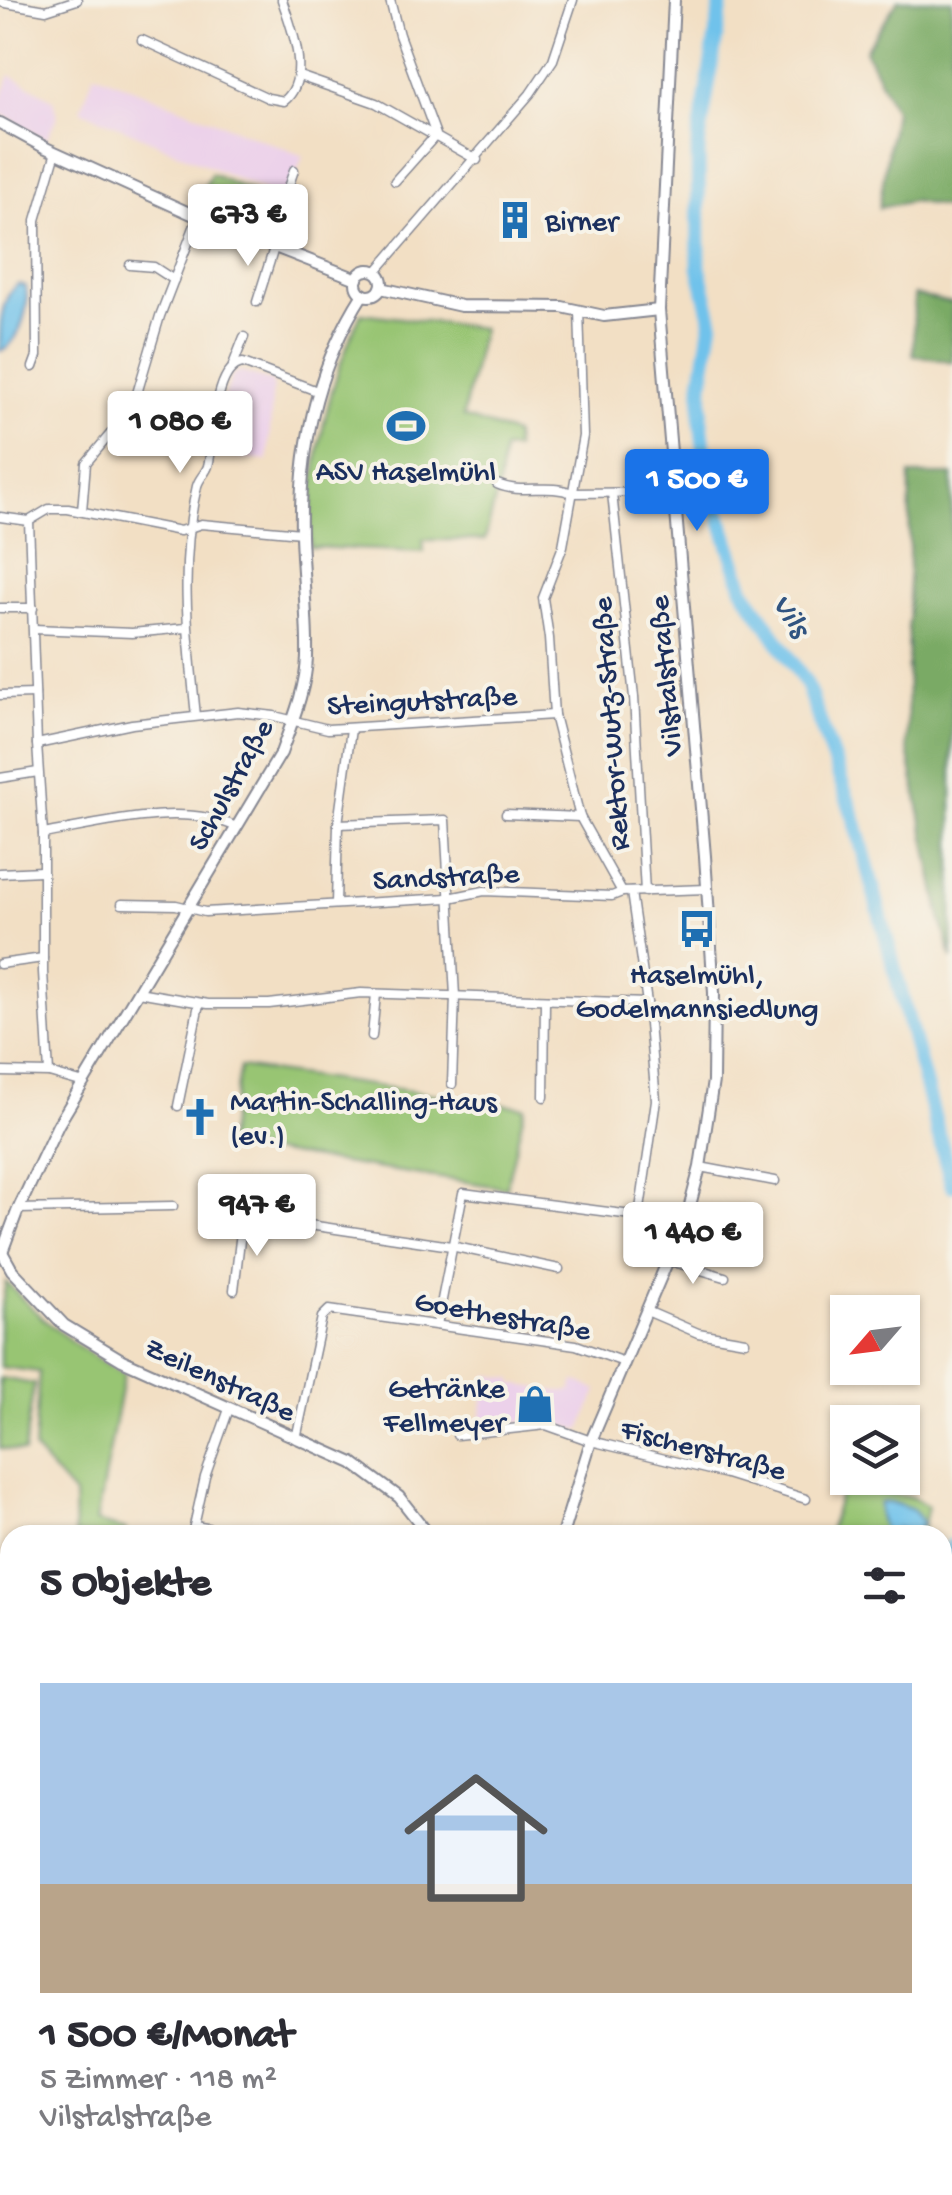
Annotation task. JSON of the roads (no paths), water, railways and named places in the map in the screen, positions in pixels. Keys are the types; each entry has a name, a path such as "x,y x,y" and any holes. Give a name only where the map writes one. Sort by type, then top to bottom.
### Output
{"street":[{"path":"0,2 46,10 76,0"},
{"path":"142,40 268,98 284,100 292,94 299,76 292,30 282,0"},
{"path":"390,0 436,135"},
{"path":"376,272 530,94 554,60 574,0"},
{"name":"Vilstalstraße","path":"565,1525 590,1441 682,1230 700,1167 713,1080 707,889 659,310 674,0"},
{"path":"299,76 376,103 476,160"},
{"path":"0,123 198,217 357,279"},
{"path":"395,181 436,135"},
{"path":"34,368 36,220 56,152"},
{"path":"257,302 294,170"},
{"path":"82,510 86,463 133,408 198,217"},
{"path":"130,265 154,267 174,280"},
{"path":"365,270 376,272 382,281 381,288 372,295 364,294 357,279 365,270"},
{"path":"381,288 461,306 580,310 604,316 659,310"},
{"name":"Schulstraße","path":"1,1254 58,1125 282,752 308,659 301,533 304,462 316,391 364,294"},
{"path":"580,310 584,417 563,546 543,598 550,638 554,715 580,817 626,892"},
{"path":"196,716 186,628 191,529 198,482 208,468 226,373 244,337"},
{"path":"233,365 242,363 316,391"},
{"path":"115,431 210,447"},
{"path":"497,484 508,489 561,488 572,493 673,492"},
{"name":"Rektor-Wutz-Straße","path":"612,493 634,697 645,892"},
{"path":"0,517 29,521 49,509 82,510 180,531 201,524 301,533"},
{"path":"29,521 49,1073"},
{"path":"0,608 33,608"},
{"path":"34,629 132,633 186,628"},
{"path":"0,695 36,694"},
{"name":"Steingutstraße","path":"36,744 132,724 238,712 328,729 554,715"},
{"path":"336,904 338,824 350,729"},
{"path":"0,778 38,772"},
{"path":"506,814 580,817"},
{"path":"43,834 178,816 212,818 236,827"},
{"path":"338,824 445,820 455,996 452,1084"},
{"path":"0,873 41,871"},
{"name":"Sandstraße","path":"122,904 176,905 205,912 449,898 484,891 612,896 707,889"},
{"name":"Rektor-Wutz-Straße","path":"626,892 648,1003 656,1100 639,1216"},
{"path":"0,964 42,958"},
{"path":"138,992 199,1004 268,1004 376,994 648,1003"},
{"path":"372,1036 376,994"},
{"path":"544,1096 545,1000"},
{"path":"178,1106 199,1004"},
{"path":"0,1072 49,1073 84,1083"},
{"path":"700,1167 775,1180"},
{"path":"437,1324 462,1194 639,1216 682,1230"},
{"path":"18,1210 173,1206"},
{"path":"234,1290 241,1232 255,1216 450,1246 559,1270"},
{"name":"Zeilenstraße","path":"1,1254 64,1325 122,1360 354,1463 399,1497 421,1525"},
{"path":"670,1262 726,1277"},
{"name":"Goethestraße","path":"296,1440 324,1313 329,1310 576,1345 624,1362"},
{"path":"647,1312 698,1333 746,1342"},
{"path":"194,1525 205,1477 228,1409"},
{"name":"Fischerstraße","path":"457,1434 546,1425 590,1441 806,1498"}],"water":[{"path":"18,284 25,286 25,313 13,340 0,351 4,305"},
{"path":"890,1502 913,1510 923,1522 882,1525 880,1503"}],"waterway":[{"name":"Vils","path":"722,0 698,146 699,267 712,321 702,383 701,421 707,475 744,590 806,683 855,820 952,1185"}],"place":[{"name":"Birner","path":"515,220"},
{"name":"ASV Haselmühl","path":"406,426"},
{"name":"Haselmühl, Godelmannsiedlung","path":"697,929"},
{"name":"Martin-Schalling-Haus (ev.)","path":"200,1117"},
{"name":"Getränke Fellmeyer","path":"535,1404"}]}
